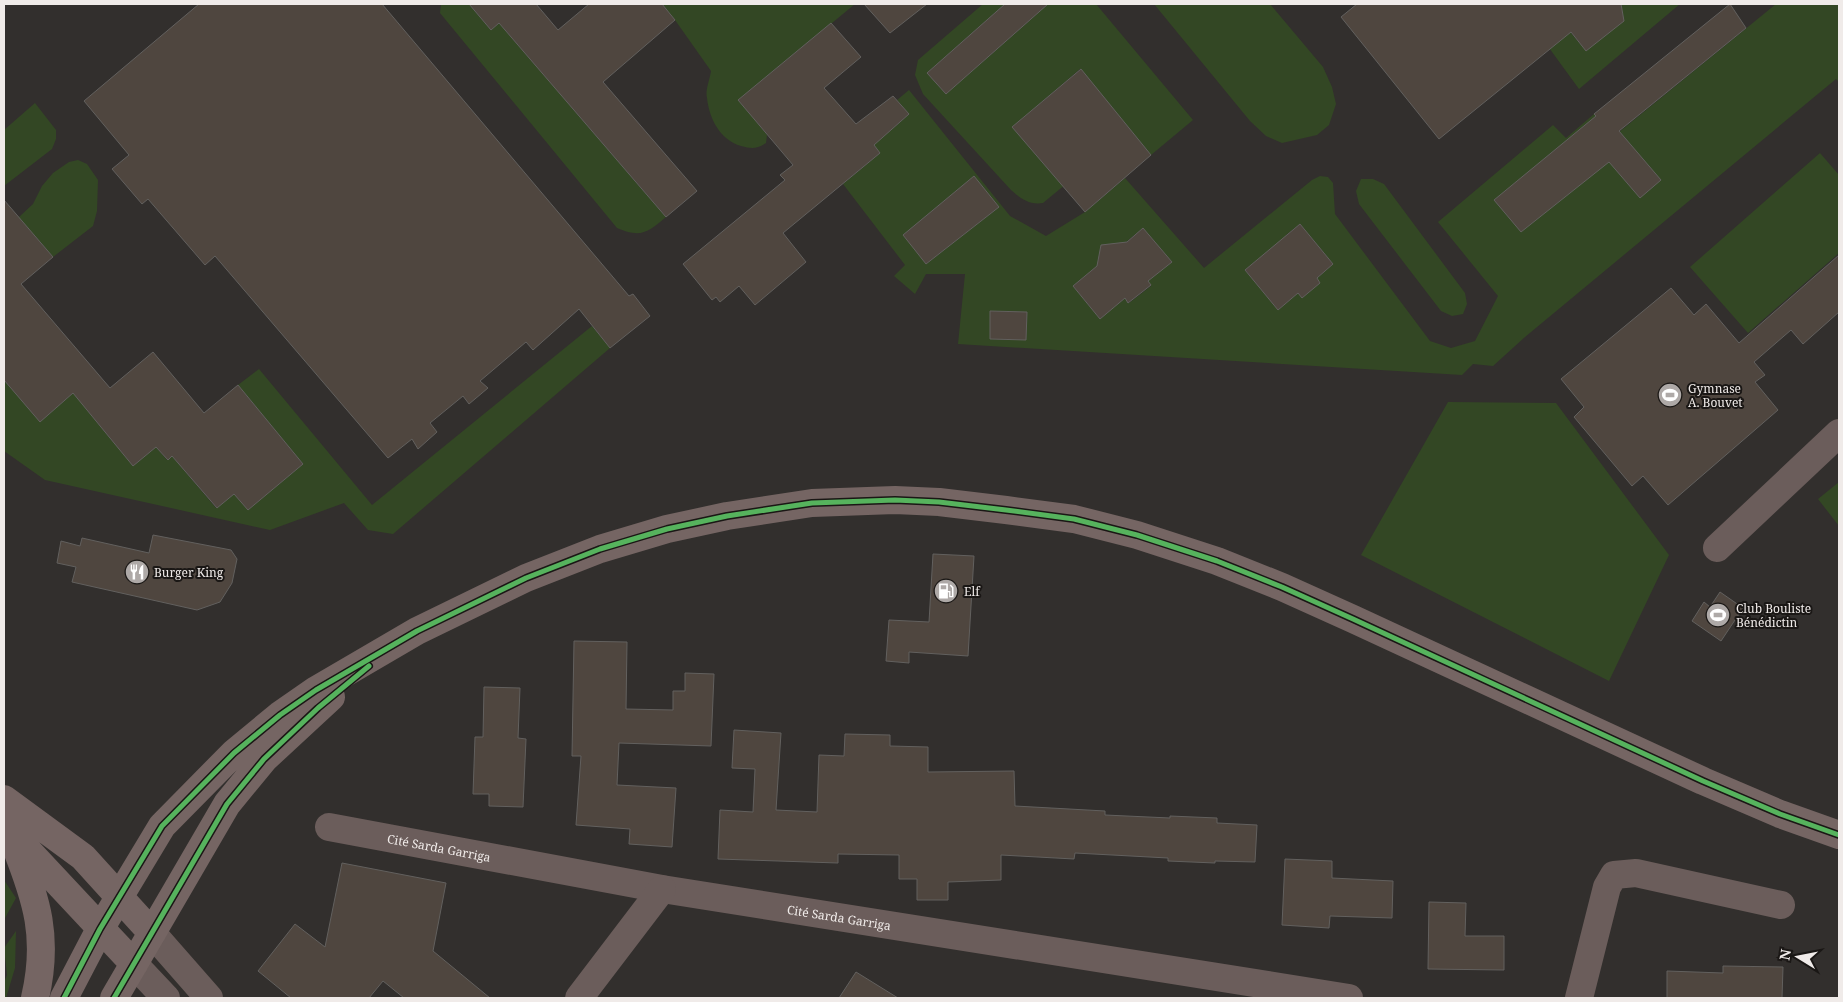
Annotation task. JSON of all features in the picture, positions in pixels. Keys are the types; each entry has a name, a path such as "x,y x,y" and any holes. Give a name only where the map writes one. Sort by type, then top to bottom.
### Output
{"main road":[{"path":"64,998 100,929 162,826 234,753 280,715 316,690 399,640 526,578 600,549 666,529 727,516 812,502 895,500 939,502 1074,519 1137,535 1217,560 1326,607 1703,781 1780,814 1839,835"},
{"path":"114,998 227,804 264,759 318,708 399,640"},
{"path":"4,799 83,857 152,933"},
{"path":"6,828 134,964"},
{"path":"6,828 28,876 38,913 42,954 35,998"}],"street":[{"path":"1717,548 1839,434"},
{"name":"Cité Sarda Garriga","path":"329,827 662,889 1349,998"},
{"path":"1579,998 1607,887 1614,875 1636,873 1781,905"},
{"path":"579,998 662,889"},
{"path":"152,933 209,998"},
{"path":"134,964 166,998"}],"green space":[{"path":"441,4 469,4 491,30 499,23 666,217 654,227 643,232 632,233 617,228 440,13"},
{"path":"662,4 855,4 739,100 767,135 766,143 751,148 741,146 727,139 717,127 708,106 707,88 711,71"},
{"path":"983,4 1005,4 927,73 946,94 1037,14 1028,4 1096,4 1193,120 1151,155 1130,131 1043,203 1029,202 1011,190 923,94 915,75 918,60","holes":["1080,69 1106,100 1013,127"]},
{"path":"1154,4 1270,4 1323,67 1332,87 1336,104 1329,125 1317,135 1282,143 1266,136 1250,121"},
{"path":"1517,4 1547,4 1586,51 1622,12 1621,4 1680,4 1579,89"},
{"path":"1776,4 1839,4 1839,82 1836,79 1525,337 1493,366 1473,364 1462,375 958,344 965,274 926,274 915,294 894,276 905,265 843,184 880,153 864,132 889,132 909,114 897,100 909,90 1010,216 1046,236 1085,212 1125,178 1204,268 1312,180 1320,176 1328,177 1333,183 1335,214 1430,341 1451,348 1475,341 1498,296 1438,222 1553,125 1566,138 1594,114 1613,137","holes":["974,177 999,207 926,264","1300,224 1333,264 1317,278 1320,283 1302,298 1298,293 1278,310 1245,270 1257,260 1264,269 1294,244 1286,235","1143,228 1172,262 1148,281 1151,286 1129,303 1125,298 1100,319 1073,286","990,312 1027,312 1026,340 990,339"]},
{"path":"35,103 56,130 56,139 52,149 4,186 4,130"},
{"path":"1820,153 1839,175 1839,253 1748,333 1690,267"},
{"path":"78,160 87,164 98,180 97,211 93,226 53,257 36,237 4,264 4,231 33,204 42,186 53,173 69,162"},
{"path":"1361,179 1373,179 1384,184 1465,293 1467,304 1463,314 1452,316 1441,311 1359,204 1356,191"},
{"path":"592,326 610,348 393,534 368,530 344,503 270,530 45,480 4,451 4,380 40,421 97,373 109,389 86,409 133,466 156,447 167,460 172,456 216,508 234,494 248,510 303,464 238,385 259,369 372,505"},
{"path":"1448,402 1556,403 1669,555 1609,681 1361,555"},
{"path":"1839,482 1839,526 1818,499"},
{"path":"4,880 16,898 4,920"},
{"path":"16,931 15,968 6,998 4,998 4,982 7,975 4,948"}],"building":[{"path":"199,4 382,4 629,296 633,294 650,316 610,348 579,309 533,350 526,342 480,381 488,388 469,404 463,396 430,423 437,432 418,449 412,439 388,458 215,256 205,265 148,199 142,204 112,169 129,155 84,101"},
{"path":"469,4 536,4 558,30 589,4 662,4 675,20 603,82 697,191 666,217 499,23 491,30"},
{"path":"864,4 927,4 890,33"},
{"path":"1005,4 1048,4 946,94 927,73"},
{"path":"1357,4 1621,4 1624,21 1586,51 1571,32 1439,139 1341,17"},
{"path":"1730,4 1746,28 1619,131 1661,180 1640,198 1609,162 1521,232 1494,200 1596,116 1594,114"},
{"path":"831,23 861,57 824,88 856,124 893,96 909,114 874,145 880,153 783,233 806,262 755,305 739,286 720,302 716,297 712,300 683,264 785,180 780,175 793,165 738,100"},
{"path":"1081,69 1151,155 1085,212 1012,127"},
{"path":"974,176 999,207 926,264 903,235"},
{"path":"4,200 53,257 21,284 110,388 153,352 204,413 238,385 303,464 248,510 234,494 217,508 172,456 168,460 156,447 133,466 73,393 40,422 4,380"},
{"path":"1300,224 1333,264 1317,278 1320,283 1302,298 1298,293 1278,310 1245,270"},
{"path":"1143,228 1172,262 1148,281 1151,285 1128,303 1125,298 1100,319 1073,286 1097,266 1101,245 1127,242"},
{"name":"Gymnase A. Bouvet","path":"1839,255 1839,312 1803,344 1791,330 1754,362 1765,375 1755,382 1778,410 1668,505 1643,476 1632,486 1574,417 1584,407 1561,379 1671,288 1694,315 1706,304 1739,343"},
{"path":"990,311 1027,312 1026,340 990,339"},
{"path":"153,535 231,550 237,559 232,583 220,602 197,610 72,582 76,567 57,563 61,541 80,546 82,538 149,553"},
{"path":"933,554 974,556 968,656 909,652 909,663 886,661 889,620 929,622"},
{"name":"Club Bouliste Bénédictin","path":"1720,592 1743,608 1721,641 1692,621 1704,602 1710,607"},
{"path":"574,641 627,642 626,709 673,710 673,691 685,691 685,673 714,674 711,746 619,743 617,785 676,788 672,847 629,844 630,829 576,825 581,756 572,756"},
{"path":"484,687 520,688 518,738 526,739 523,807 489,806 489,794 473,794 475,737 483,737"},
{"path":"734,730 781,733 776,810 817,812 819,755 844,756 845,734 890,735 890,746 928,747 928,772 1014,771 1015,806 1105,811 1105,815 1217,818 1217,823 1257,825 1255,862 1168,861 1168,858 1075,853 1074,859 1001,855 1001,880 948,882 948,900 917,900 917,879 899,879 899,855 838,854 838,863 718,859 720,810 753,812 755,769 732,768"},
{"path":"1285,859 1332,861 1332,878 1393,881 1392,918 1330,916 1329,928 1282,925"},
{"path":"342,863 446,883 433,951 490,998 404,998 383,981 369,998 291,998 258,971 295,924 325,947"},
{"path":"1429,902 1466,903 1465,936 1504,936 1504,970 1428,969"},
{"path":"1723,966 1783,967 1782,998 1667,998 1667,971 1723,973"},
{"path":"856,972 898,998 839,998"}],"cycle path":[{"path":"64,998 100,929 162,826 234,753 280,715 316,690 417,631 526,578 600,549 667,529 727,516 812,503 895,500 939,502 1074,519 1137,535 1217,561 1282,587 1703,781 1780,814 1839,835"},
{"path":"114,998 227,804 264,759 318,708 369,666"}],"place":[{"name":"Gymnase A. Bouvet","path":"1670,395"},
{"name":"Burger King","path":"137,572"},
{"name":"Elf","path":"946,591"},
{"name":"Club Bouliste Bénédictin","path":"1718,615"}]}
